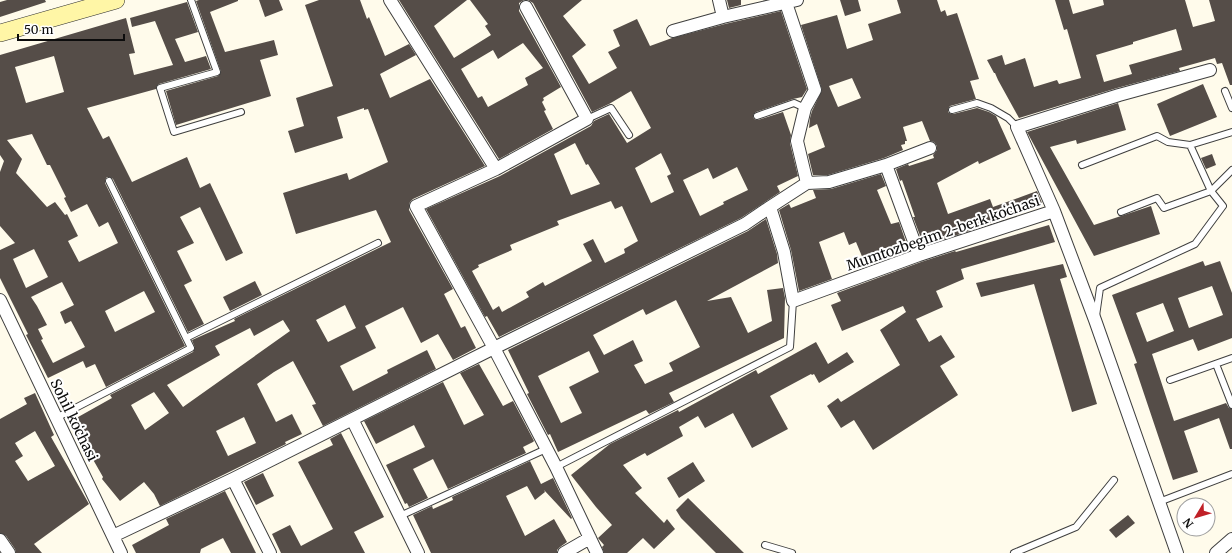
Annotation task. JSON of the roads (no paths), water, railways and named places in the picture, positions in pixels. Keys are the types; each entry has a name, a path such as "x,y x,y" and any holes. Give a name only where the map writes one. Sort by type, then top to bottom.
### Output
{"main road":[{"path":"0,33 116,0"}],"street":[{"path":"390,0 496,169"},
{"path":"719,0 723,17"},
{"path":"673,31 723,17 792,1 815,90 805,108 797,142 807,182"},
{"path":"526,7 587,119 496,169 416,206 494,348 556,467 597,553"},
{"path":"1018,127 1119,95 1210,70"},
{"name":"Mumtozbegim 2-berk koʻchasi","path":"793,302 919,255 1054,211 1018,127"},
{"path":"113,536 233,480 494,348 745,224 807,182 829,182 886,165 930,148"},
{"path":"886,165 919,255"},
{"path":"770,207 784,252 793,302"},
{"path":"1054,211 1096,320 1177,553"},
{"name":"Sohil koʻchasi","path":"0,300 121,553"},
{"path":"355,425 418,553"},
{"path":"233,480 270,553"},
{"path":"564,553 590,538"},
{"path":"1216,553 1232,539"},
{"path":"0,540 9,553"}],"lane":[{"path":"191,0 217,72 160,88 174,132 241,112"},
{"path":"1224,91 1232,108"},
{"path":"756,116 794,103 805,108"},
{"path":"952,110 977,103 991,108 1008,118 1018,127"},
{"path":"587,119 611,108 629,135"},
{"path":"1082,165 1157,136 1168,142 1190,145 1232,132"},
{"path":"1096,320 1100,288 1195,244 1223,206 1211,191 1190,145"},
{"path":"1121,212 1157,198 1164,208 1211,191 1232,170"},
{"path":"56,418 191,348 109,181"},
{"path":"186,338 378,243"},
{"path":"556,467 790,347 793,302"},
{"path":"1170,380 1232,358"},
{"path":"1216,364 1232,405"},
{"path":"400,516 546,448"},
{"path":"1159,502 1232,474"},
{"path":"1014,553 1076,527 1114,480"},
{"path":"765,545 792,553"}]}
